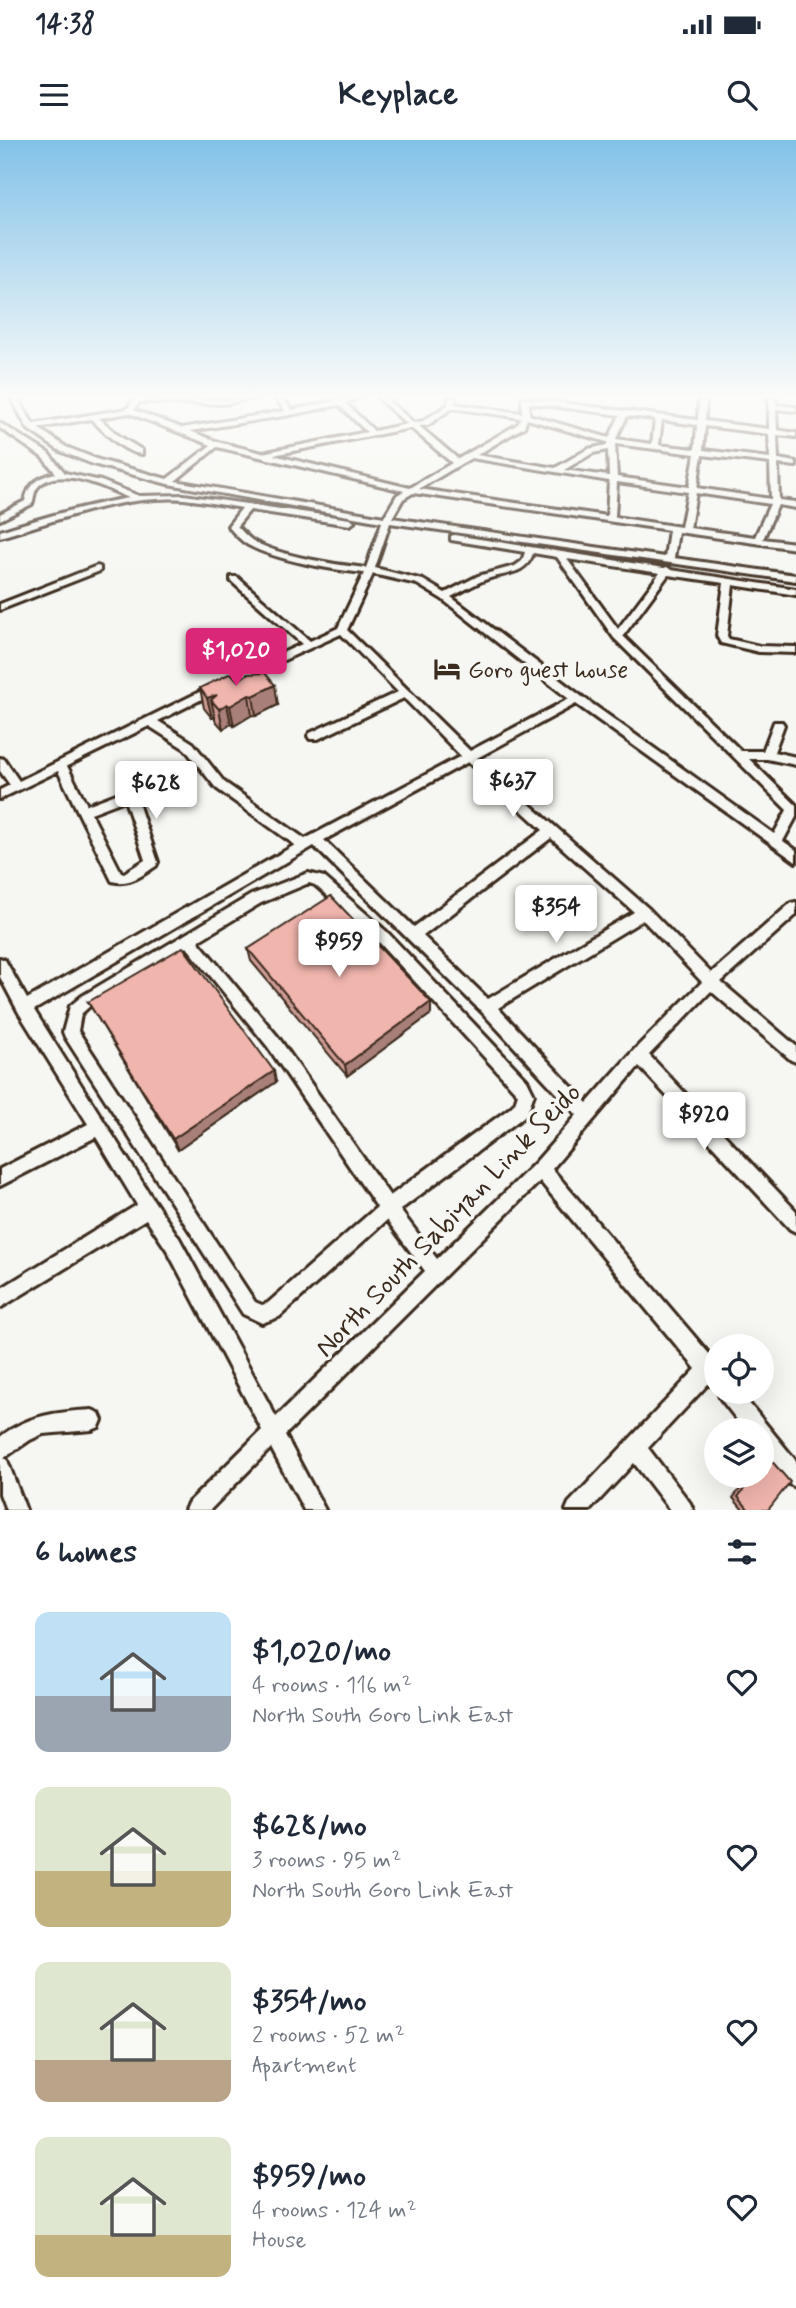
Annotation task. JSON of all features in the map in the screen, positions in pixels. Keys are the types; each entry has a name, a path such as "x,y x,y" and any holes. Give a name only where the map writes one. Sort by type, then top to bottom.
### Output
{"street":[{"path":"52,462 62,474"},
{"path":"99,462 168,482 530,550 796,578"},
{"path":"168,482 193,462"},
{"path":"285,462 409,489 796,546"},
{"path":"505,462 796,505"},
{"path":"556,471 572,462"},
{"path":"611,520 612,462"},
{"path":"685,530 697,462"},
{"path":"758,541 775,502 774,462 796,464"},
{"path":"0,795 238,677 342,630 369,572 395,503 409,489 457,463"},
{"path":"0,517 27,503 33,486 40,481 62,474 111,487 136,498"},
{"path":"0,534 93,505 136,498 184,497 668,565 729,581 796,592"},
{"path":"248,507 232,526 253,544 338,568 404,577 420,582 444,597 577,699 796,857"},
{"path":"618,636 668,565 674,528"},
{"path":"444,597 481,578 518,568 526,562 530,550"},
{"path":"559,554 618,636 795,811 776,842"},
{"path":"0,607 97,569"},
{"path":"234,579 309,645"},
{"path":"729,581 722,636 725,640 776,651 796,650"},
{"path":"342,630 403,694 469,757 643,913 710,982 796,1055"},
{"path":"314,736 403,694"},
{"path":"23,1007 310,842 577,699"},
{"path":"150,722 189,746 220,785 310,842 414,935 487,1007 587,1114"},
{"path":"767,755 778,725"},
{"path":"740,755 767,755 796,761"},
{"path":"0,762 17,787"},
{"path":"61,765 84,811 119,879 152,862 130,797 124,794 84,811"},
{"path":"414,935 551,831"},
{"path":"314,878 382,936 522,1085 526,1094 516,1113 388,1208 273,1311 262,1314 249,1308 70,1032 75,1011 88,1000 189,940 257,899 299,879 314,878"},
{"name":"North South Sabiyan Link Seido","path":"195,1510 541,1169 639,1055 710,982 796,907"},
{"path":"487,1007 643,913"},
{"path":"189,940 273,1042 388,1208 436,1272"},
{"path":"0,964 23,1007 148,1209 173,1244 314,1510"},
{"path":"639,1055 796,1223"},
{"path":"0,1178 99,1127"},
{"path":"541,1169 704,1364"},
{"path":"0,1298 148,1209"},
{"path":"576,1510 634,1447 704,1381"},
{"path":"737,1404 749,1418"},
{"path":"0,1450 23,1430 35,1425 92,1420"},
{"path":"634,1447 683,1510"},
{"path":"774,1449 796,1476"},
{"path":"0,1467 16,1510"}],"building":[{"path":"231,673 238,681 247,674 265,673 275,685 219,709 211,700 217,695 207,698 200,688"},
{"path":"331,896 431,1002 345,1065 248,949"},
{"path":"183,947 274,1071 173,1139 88,1002"},
{"path":"774,1464 790,1482 768,1510 749,1510 738,1497 745,1488 774,1488"}],"place":[{"name":"Goro guest house","path":"447,669"}]}
